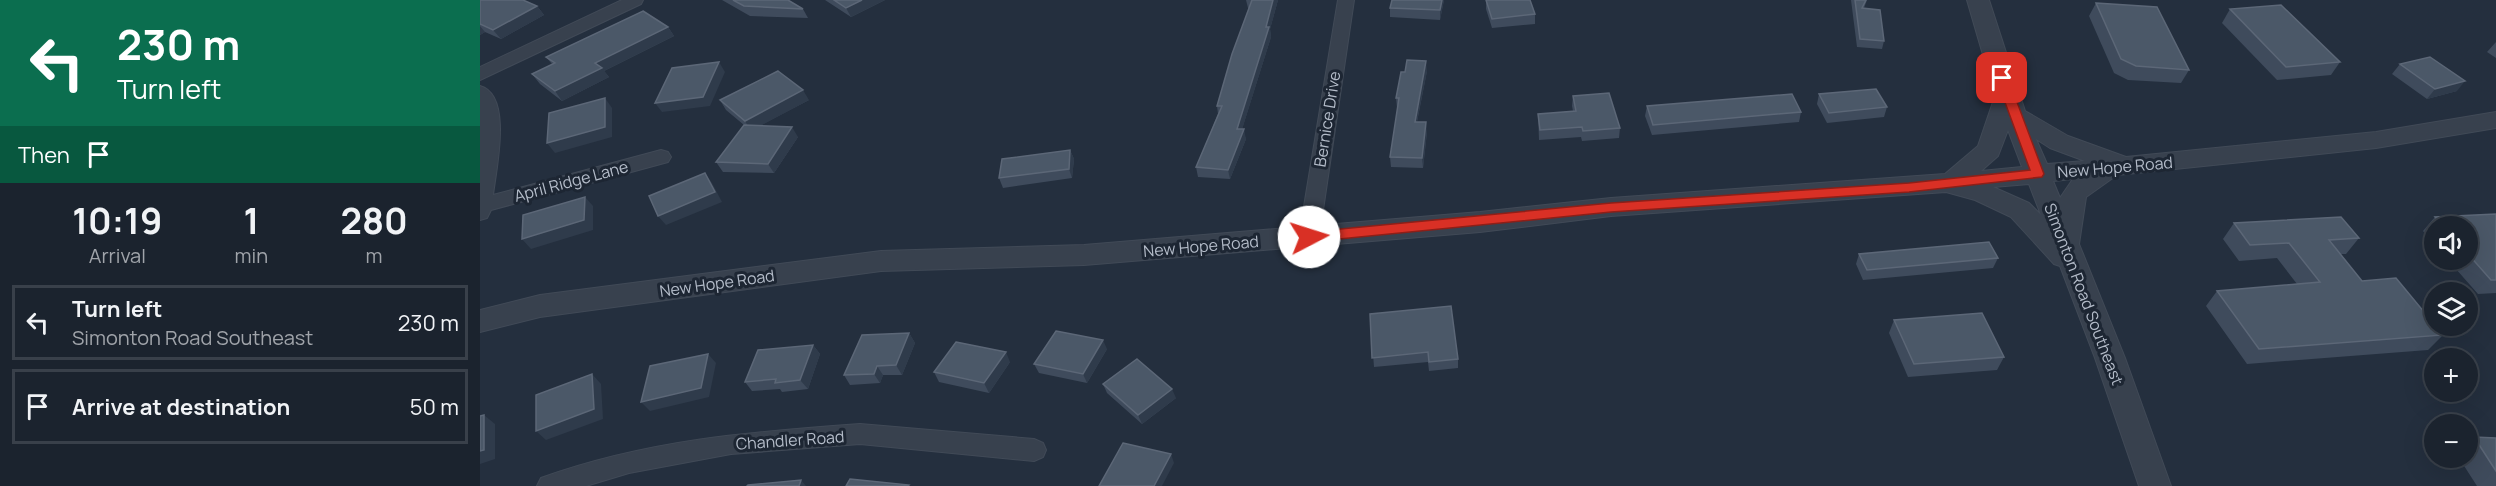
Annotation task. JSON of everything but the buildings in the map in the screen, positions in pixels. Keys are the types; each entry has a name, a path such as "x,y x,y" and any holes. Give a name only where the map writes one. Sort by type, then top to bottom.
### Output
{"street":[{"path":"480,74 635,0"},
{"name":"Bernice Drive","path":"1309,237 1346,0"},
{"name":"Simonton Road Southeast","path":"1978,0 2010,105 2110,358 2155,486"},
{"path":"480,92 489,103 490,142 481,209"},
{"path":"1946,182 1989,150 2010,105 2059,142 2122,166"},
{"name":"New Hope Road","path":"480,321 540,306 881,261 1084,255 1309,237 1611,207 2038,174 2376,140 2496,120"},
{"name":"April Ridge Lane","path":"481,209 661,157"},
{"path":"2069,256 2074,191 2085,182 2122,166"},
{"path":"1946,182 1982,193 2019,210 2069,256"},
{"name":"Chandler Road","path":"550,486 629,462 731,444 860,434 1034,450"}],"route":[{"path":"1309,237 1480,222 1611,207 1909,187 2038,174 2002,78"}]}
